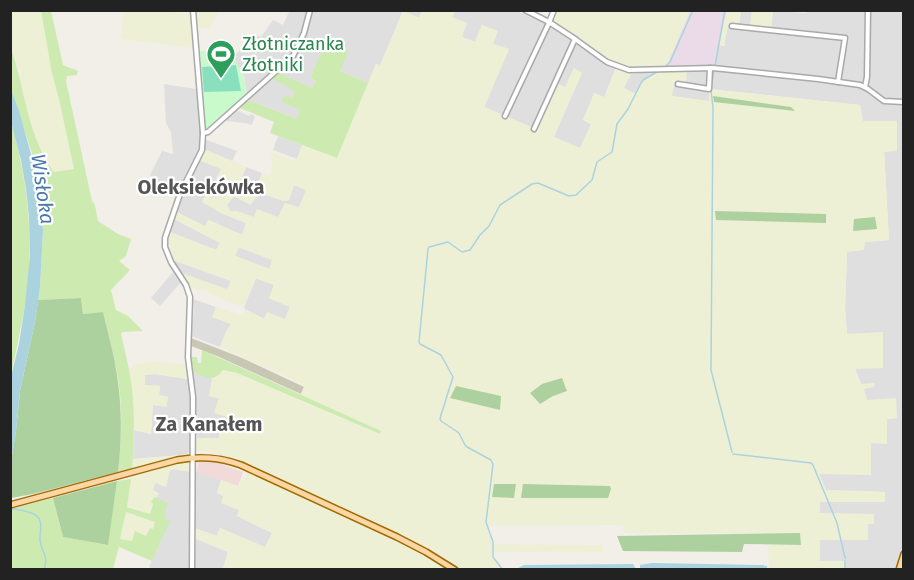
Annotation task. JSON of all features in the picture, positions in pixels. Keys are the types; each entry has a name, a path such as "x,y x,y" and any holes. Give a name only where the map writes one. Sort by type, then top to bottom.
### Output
{"main road":[{"path":"10,505 167,463 214,457 241,465 397,537 455,570"},
{"path":"899,570 903,554"}],"street":[{"path":"192,570 193,397 188,357 190,297 186,285 171,262 165,247 165,238 180,194 202,150 203,133 193,10"},
{"path":"203,133 208,132 233,111 293,56 304,33 310,10"},
{"path":"525,10 549,22 607,62 628,70 710,68 856,84 865,87 884,101 903,102"},
{"path":"505,116 554,10"},
{"path":"865,87 868,10"},
{"path":"732,26 845,38 838,82"},
{"path":"534,129 575,39"},
{"path":"678,84 709,88 710,68"}],"shaded area":[{"path":"196,10 219,11 209,29 197,27"},
{"path":"806,10 903,11 904,549 897,569 846,569 845,561 820,561 820,540 868,540 868,524 874,515 820,513 820,501 885,502 885,492 825,490 819,474 871,443 887,419 896,418 867,400 855,368 847,334 845,309 847,252 865,242 889,240 884,151 863,121 860,105 709,89 709,101 671,96 675,81 687,69 714,70 719,45 724,46 728,25 739,25 741,11 752,11 750,27 771,29 773,11 806,13"},
{"path":"11,11 41,11 74,169 54,172 40,150 24,100 19,69 11,45"},
{"path":"124,11 191,14 193,48 120,39"},
{"path":"288,11 403,11 380,66 376,64 368,83 340,71 327,43 310,78 316,81 312,88 270,78 296,91 292,98 301,110 297,119 248,100 244,77 233,57 239,51 243,52 253,33 261,37 273,20 283,25"},
{"path":"403,11 422,11 419,18"},
{"path":"403,11 419,18 422,11 455,11 452,17 467,23 462,37 475,42 482,25 498,31 493,44 509,49 484,107 536,129 556,83 565,87 574,68 582,73 554,137 580,148 591,124 583,120 594,93 604,97 616,68 631,74 624,88 636,94 641,83 658,71 687,69 686,83 675,81 672,96 709,101 709,89 860,105 863,121 897,121 897,151 884,152 889,240 865,242 864,250 847,252 845,309 847,334 883,332 883,368 855,369 860,384 875,383 874,387 864,389 867,400 896,398 897,418 887,419 887,444 871,443 871,475 819,474 826,490 885,492 885,502 820,502 820,513 874,514 874,524 868,524 868,540 820,540 820,561 846,561 846,569 769,569 768,545 800,545 800,533 624,533 623,525 486,526 493,544 602,545 603,552 493,552 492,557 502,569 223,569 228,552 194,538 194,528 217,536 220,528 265,547 272,533 237,516 239,510 221,503 223,496 217,493 221,480 238,486 241,480 244,481 249,465 213,452 196,450 197,438 219,438 219,426 240,429 244,422 214,413 219,398 209,396 212,379 217,377 222,370 237,373 371,431 380,434 381,431 301,394 305,385 220,347 231,324 212,317 216,307 239,315 243,314 245,309 264,319 267,312 285,319 290,307 269,298 274,285 256,278 244,307 189,287 181,273 227,289 231,281 173,260 167,247 170,232 216,250 220,243 174,219 177,212 205,226 208,220 242,235 246,223 202,202 206,194 216,198 222,187 216,179 221,169 199,160 204,149 246,167 242,177 257,187 262,173 271,176 271,152 296,161 302,145 337,158 376,64 380,65","holes":["294,185 306,190 299,207 285,203 278,217 257,209 254,217 230,211 227,205 234,196 250,205 260,193 284,201 289,200","239,247 272,260 269,269 235,256"]},
{"path":"455,11 517,11 549,26 605,64 616,68 604,98 595,93 583,120 591,124 581,149 554,138 565,87 556,83 536,129 484,107 509,49 493,44 482,25 475,42 462,37 452,17"},
{"path":"555,11 690,11 666,67 636,70 607,61 551,22"},
{"path":"690,11 727,11 714,70 666,67"},
{"path":"727,11 741,11 739,26 728,25 724,46 719,45"},
{"path":"752,11 773,11 771,29 750,27"},
{"path":"658,71 646,79 636,94 623,88 631,74"},
{"path":"164,84 196,89 201,138 237,151 232,161 203,149 221,169 222,186 216,199 202,201 223,214 246,223 242,235 209,220 205,227 177,212 182,196 168,190 150,175 162,151 173,154 171,132 166,123"},
{"path":"237,110 249,116 250,114 255,116 252,125 225,121"},
{"path":"278,136 302,145 297,159 273,150"},
{"path":"246,167 262,173 257,187 242,177"},
{"path":"294,185 306,190 299,208 278,217 254,218 237,211 230,211 227,205 234,195 260,193 284,201 289,200"},
{"path":"174,219 220,243 216,250 170,232"},
{"path":"238,247 273,260 269,269 235,256"},
{"path":"173,260 231,281 228,290 181,273"},
{"path":"174,271 182,281 160,306 151,298"},
{"path":"256,278 274,285 269,298 290,307 285,319 264,319 245,309"},
{"path":"193,299 216,307 213,317 231,324 220,347 191,336"},
{"path":"191,338 242,358 304,387 301,394 191,346"},
{"path":"155,361 186,365 188,379 155,374 145,375 145,385 160,386 159,395 168,397 166,407 153,405 151,434 134,430 129,367"},
{"path":"193,372 212,379 210,396 219,398 244,421 240,429 220,427 219,438 197,438"},
{"path":"155,374 188,379 190,451 182,455 133,459 134,430 151,434 153,404 166,407 168,397 159,395 160,386 145,385 145,375"},
{"path":"190,451 191,472 174,469 170,471 166,487 155,483 153,490 159,493 157,497 154,497 150,514 127,506 133,459 182,455"},
{"path":"213,461 243,472 238,486 197,472 198,462"},
{"path":"174,469 191,472 191,569 153,569 149,567 162,539 164,518 153,490 155,483"},
{"path":"195,471 221,480 217,493 224,496 239,510 237,516 272,533 266,548 220,528 217,536 194,528"},
{"path":"126,512 156,522 153,530 146,536 133,541 120,539"},
{"path":"194,538 228,552 223,569 194,569"}],"green space":[{"path":"41,11 51,11 63,65 78,71 77,75 67,76 66,81 98,221 118,234 131,239 126,256 119,261 130,270 111,290 116,310 128,316 143,331 122,332 121,334 132,389 134,439 132,469 118,472 121,435 120,397 117,372 103,312 83,314 81,298 38,300 43,230 39,190 32,153 11,90 10,45 32,127 45,158 54,172 74,169 52,73"},
{"path":"326,42 348,51 340,71 368,83 337,158 270,133 274,122 240,108 248,100 297,119 300,110 282,102 285,95 292,98 295,91 270,78 276,72 312,88 316,81 310,78"},
{"path":"200,51 227,51 240,70 247,93 206,130"},
{"name":"Złotniczanka Złotniki","path":"236,65 241,91 204,92 202,67"},
{"path":"713,96 791,107 795,111 714,102"},
{"path":"11,122 26,189 29,259 25,305 11,377"},
{"path":"715,211 826,214 826,223 716,220"},
{"path":"875,217 877,229 853,231 854,219"},
{"path":"81,298 83,314 103,312 114,359 121,411 118,472 11,498 11,462 20,391 38,300"},
{"path":"202,350 381,431 380,434 237,373 223,370 216,377 209,378 193,372 191,357 197,357 198,363 201,363"},
{"path":"562,378 567,391 540,404 530,393 542,384"},
{"path":"456,386 501,396 500,410 450,398"},
{"path":"131,479 127,507 150,514 154,497 168,503 164,518 170,521 152,561 119,547 113,569 11,570 11,509 53,498 63,537 107,545 117,481","holes":["126,512 155,522 153,529 150,528 146,536 135,531 132,541 120,539"]},
{"path":"117,481 108,545 63,537 53,498"},
{"path":"494,484 516,484 514,498 492,497"},
{"path":"523,484 610,486 611,489 608,498 521,498"},
{"path":"800,533 801,545 744,544 742,552 623,551 617,536"}],"water":[{"path":"11,90 36,172 43,230 40,287 20,391 11,462 11,377 19,344 30,255 26,189 11,122"},
{"path":"652,563 762,565 767,566 767,569 640,569 640,565"},
{"path":"633,564 636,569 516,569 524,565"}],"waterway":[{"path":"665,67 670,62 693,10"},
{"path":"715,66 725,10"},
{"path":"714,70 711,90 713,108 711,370 732,452"},
{"path":"503,570 493,557 493,542 486,522 493,464 491,460 467,447 459,433 441,421 453,377 441,355 419,342 428,249 448,242 462,252 470,250 489,226 500,205 532,184 538,183 569,196 576,195 592,180 597,162 612,152 617,124 628,109 641,83 657,72"},
{"path":"733,454 811,463 837,523 845,558"},
{"path":"10,508 32,513 39,519 40,541 45,558 44,570"},
{"path":"845,561 845,570"}],"place":[{"name":"Złotniczanka Złotniki","path":"221,80"}],"district":[{"name":"Oleksiekówka","path":"201,187"},
{"name":"Za Kanałem","path":"209,424"}],"water label":[{"name":"Wisłoka","path":"43,189"}]}
